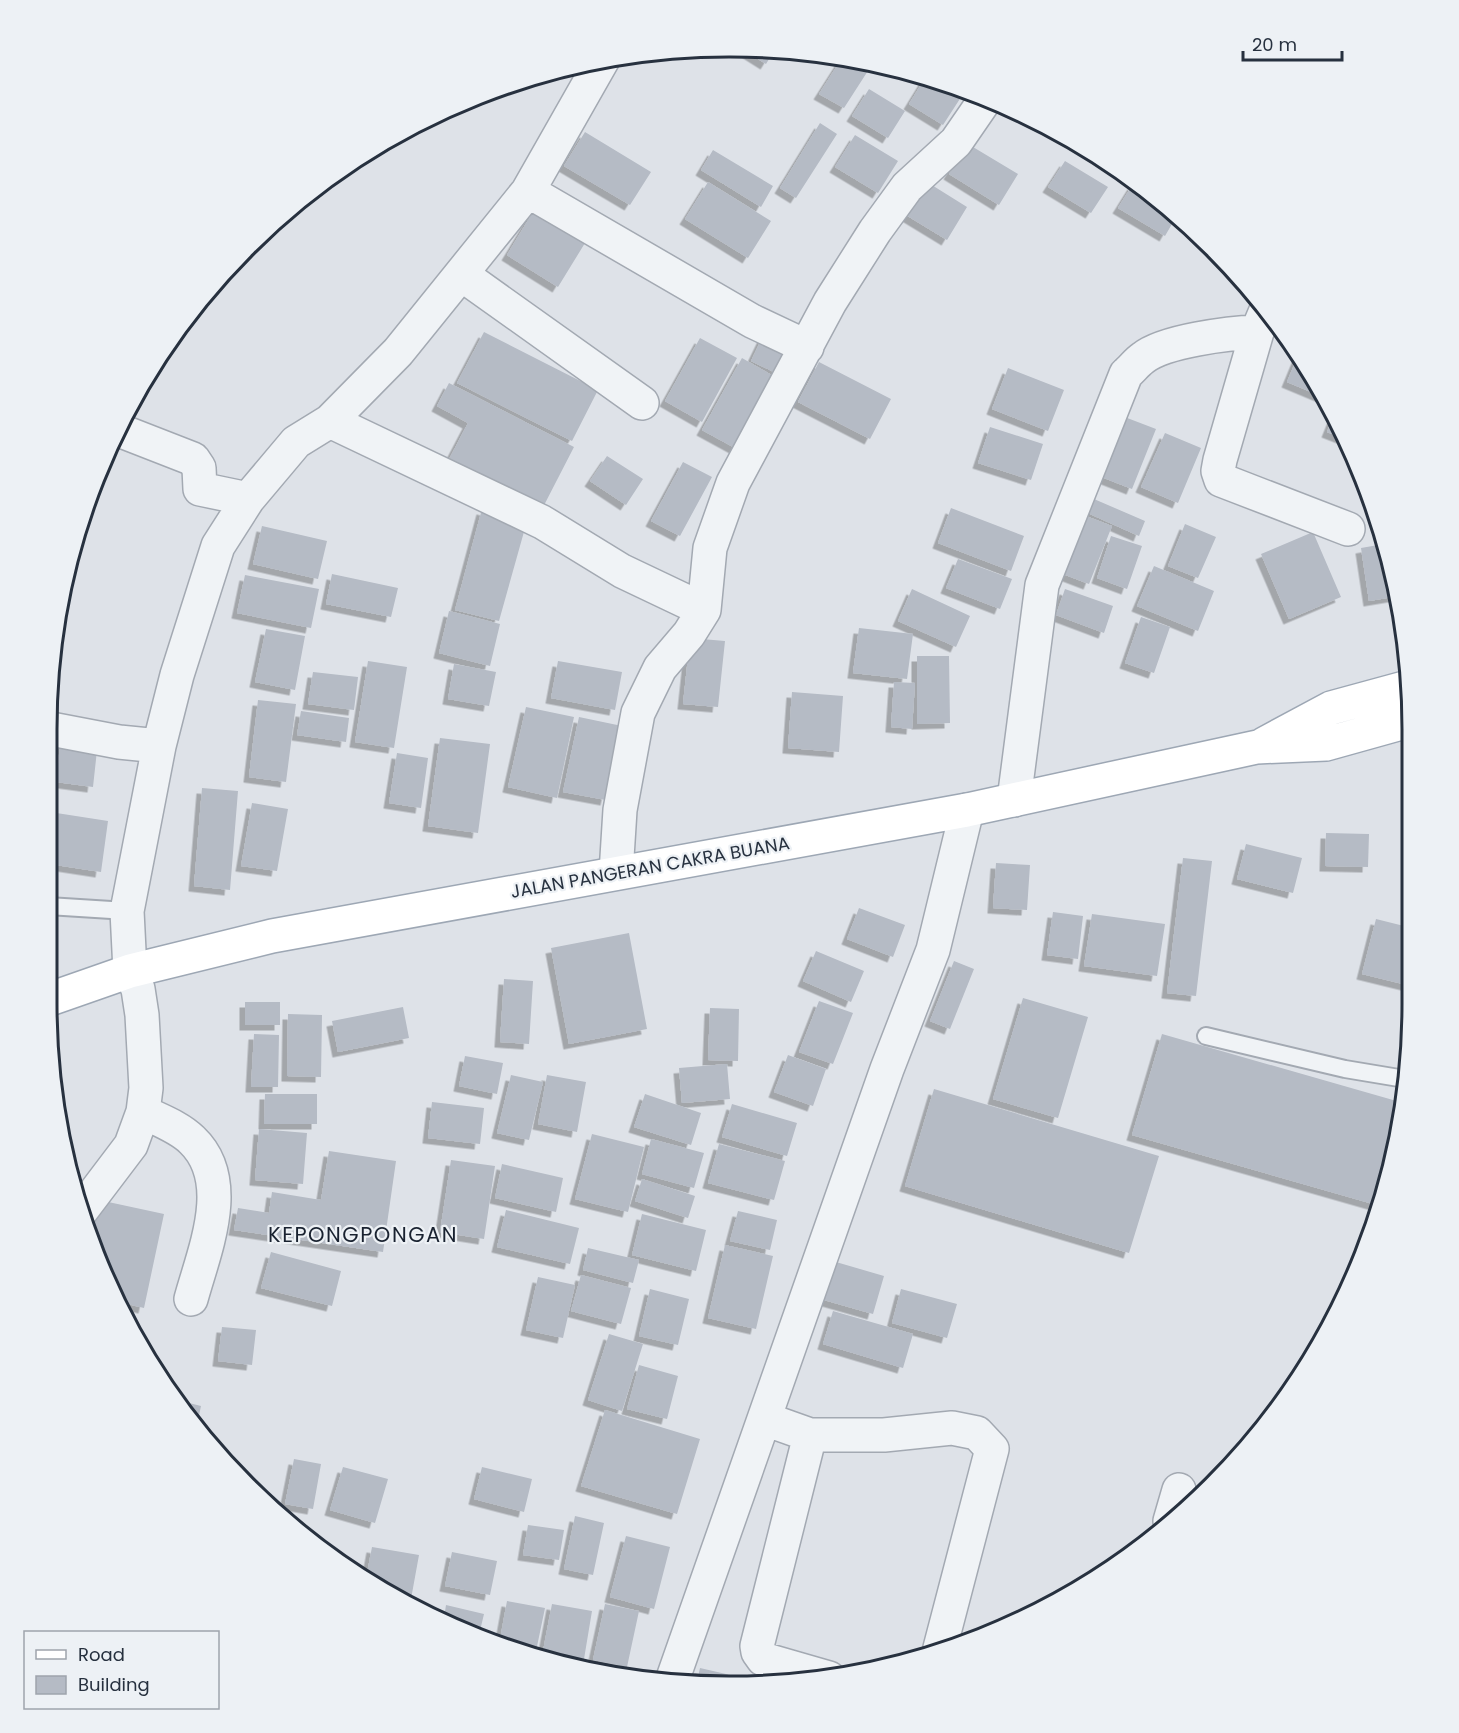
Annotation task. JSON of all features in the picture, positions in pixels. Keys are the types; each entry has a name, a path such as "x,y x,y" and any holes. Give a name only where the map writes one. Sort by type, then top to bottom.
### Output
{"main road":[{"name":"JALAN PANGERAN CAKRA BUANA","path":"1257,747 1331,708 1401,689"},
{"name":"JALAN PANGERAN CAKRA BUANA","path":"57,999 137,992 272,936 967,810 1257,747 1326,744 1402,723"}],"street":[{"path":"88,1202 131,1145 143,1112 146,1088 127,911 159,746 177,675 218,546 248,499 296,442 330,421 398,352 528,191 597,70"},
{"path":"616,873 620,810 638,713 660,668 689,634 704,610 710,548 733,483 830,302 875,231 908,187 956,142 981,106"},
{"path":"528,191 752,321 807,348"},
{"path":"461,274 642,403"},
{"path":"1261,321 1220,460 1218,471 1221,480 1348,529"},
{"path":"1014,800 1042,585 1126,374 1144,356 1176,344 1261,321"},
{"path":"330,421 542,522 622,571 704,610"},
{"path":"126,433 193,459 199,468 200,489 248,499"},
{"path":"57,730 119,742 159,746"},
{"path":"675,1674 887,1069 933,950 967,810"},
{"path":"143,1112 191,1138 204,1152 213,1177 212,1221 191,1299"},
{"path":"765,1419 810,1435 884,1435 952,1428 976,1433 992,1449 942,1641"},
{"path":"806,1671 763,1659 757,1646 810,1435"},
{"path":"1174,1508 1179,1490"}],"lane":[{"path":"57,907 127,911"},
{"path":"1206,1036 1345,1069 1398,1078"}],"building":[{"path":"756,58 770,58 766,64"},
{"path":"837,66 868,72 844,108 819,94"},
{"path":"921,85 960,98 943,125 909,104"},
{"path":"869,89 905,111 888,138 852,116"},
{"path":"820,123 837,134 796,198 780,188"},
{"path":"585,132 651,172 630,205 564,166"},
{"path":"855,135 898,161 878,193 835,167"},
{"path":"968,144 1018,174 999,205 949,174"},
{"path":"713,150 773,186 761,207 701,170"},
{"path":"1065,161 1108,187 1091,213 1048,187"},
{"path":"708,182 771,221 748,258 685,219"},
{"path":"927,182 967,207 947,240 906,215"},
{"path":"1130,189 1172,223 1165,236 1118,208"},
{"path":"533,212 585,243 558,287 507,255"},
{"path":"766,330 793,344 778,374 751,361"},
{"path":"484,332 598,390 572,441 457,383"},
{"path":"700,338 737,358 702,422 665,401"},
{"path":"742,358 775,377 735,448 702,430"},
{"path":"819,362 891,399 870,439 798,402"},
{"path":"1294,364 1312,392 1287,382"},
{"path":"1008,368 1064,390 1048,431 992,409"},
{"path":"449,383 574,447 539,515 445,467 468,423 437,406"},
{"path":"1122,416 1156,429 1132,489 1099,476"},
{"path":"1330,426 1334,435 1327,432"},
{"path":"990,427 1043,444 1031,480 978,463"},
{"path":"1165,433 1201,448 1178,503 1141,487"},
{"path":"607,456 643,479 626,505 590,481"},
{"path":"683,462 712,477 680,536 651,521"},
{"path":"1087,496 1145,521 1139,536 1081,510"},
{"path":"951,508 1024,536 1011,571 938,543"},
{"path":"482,509 527,521 499,621 455,610"},
{"path":"1078,513 1112,526 1089,584 1055,571"},
{"path":"1185,524 1216,537 1198,578 1168,566"},
{"path":"262,526 327,541 318,579 253,564"},
{"path":"1313,532 1341,597 1289,619 1261,554"},
{"path":"1111,536 1142,546 1127,589 1097,578"},
{"path":"1376,545 1389,598 1369,601 1361,548"},
{"path":"958,559 1012,579 1000,609 946,588"},
{"path":"1154,566 1214,591 1198,631 1137,606"},
{"path":"332,574 398,588 391,617 326,604"},
{"path":"245,575 319,589 311,628 237,613"},
{"path":"912,589 970,616 956,647 898,621"},
{"path":"1065,589 1113,606 1104,633 1056,615"},
{"path":"449,611 500,624 490,666 439,653"},
{"path":"1141,617 1170,627 1154,673 1125,663"},
{"path":"859,628 913,634 907,679 853,673"},
{"path":"266,629 305,636 295,690 255,682"},
{"path":"690,638 725,641 718,707 683,704"},
{"path":"917,656 949,656 950,723 917,724"},
{"path":"368,661 407,667 394,748 355,742"},
{"path":"558,661 622,672 615,710 551,698"},
{"path":"454,664 496,672 489,706 448,699"},
{"path":"313,672 358,677 354,710 308,704"},
{"path":"894,682 915,683 912,729 891,727"},
{"path":"792,692 843,696 839,752 788,748"},
{"path":"258,700 296,704 286,782 249,777"},
{"path":"526,707 574,717 557,798 508,787"},
{"path":"301,711 349,718 346,742 297,735"},
{"path":"579,717 622,726 606,800 563,792"},
{"path":"61,736 98,741 93,787 57,782"},
{"path":"440,738 490,744 478,833 428,826"},
{"path":"397,753 428,758 421,808 389,803"},
{"path":"202,788 238,791 230,890 194,886"},
{"path":"252,803 288,809 277,871 241,866"},
{"path":"57,813 108,821 101,872 57,865"},
{"path":"1326,833 1369,834 1368,867 1325,866"},
{"path":"1246,844 1302,858 1293,893 1237,879"},
{"path":"1183,858 1212,861 1196,996 1167,993"},
{"path":"996,863 1030,865 1027,910 993,908"},
{"path":"859,908 905,925 893,957 847,939"},
{"path":"1053,912 1083,916 1078,959 1047,955"},
{"path":"1092,914 1165,924 1157,976 1084,966"},
{"path":"1376,919 1402,926 1402,984 1362,974"},
{"path":"629,933 647,1029 569,1044 551,948"},
{"path":"816,951 864,971 851,1002 803,981"},
{"path":"954,961 974,969 950,1029 930,1021"},
{"path":"504,979 533,981 529,1044 500,1042"},
{"path":"1023,998 1088,1017 1058,1118 993,1099"},
{"path":"819,1001 853,1013 833,1064 799,1052"},
{"path":"245,1002 280,1002 280,1025 245,1025"},
{"path":"403,1007 409,1038 338,1052 332,1021"},
{"path":"710,1008 739,1009 738,1061 708,1060"},
{"path":"288,1014 322,1015 321,1077 287,1076"},
{"path":"254,1034 279,1035 278,1087 251,1087"},
{"path":"1162,1034 1394,1100 1389,1135 1371,1203 1132,1135"},
{"path":"788,1055 826,1069 813,1106 774,1092"},
{"path":"465,1056 503,1063 497,1094 459,1086"},
{"path":"727,1064 730,1099 682,1103 679,1068"},
{"path":"511,1075 543,1082 529,1140 497,1133"},
{"path":"547,1075 586,1082 577,1132 538,1124"},
{"path":"934,1089 1159,1156 1129,1253 905,1186"},
{"path":"265,1094 317,1094 317,1124 264,1124"},
{"path":"645,1094 701,1113 691,1145 634,1127"},
{"path":"432,1102 484,1108 480,1144 428,1138"},
{"path":"732,1104 797,1123 787,1156 722,1137"},
{"path":"259,1129 307,1133 303,1184 255,1180"},
{"path":"592,1134 644,1147 628,1212 575,1199"},
{"path":"651,1139 704,1153 694,1188 642,1174"},
{"path":"719,1144 785,1161 774,1200 708,1183"},
{"path":"329,1151 396,1161 383,1252 234,1230 238,1208 269,1213 272,1192 321,1200"},
{"path":"451,1160 495,1166 484,1239 440,1232"},
{"path":"502,1164 563,1178 556,1212 495,1198"},
{"path":"642,1179 695,1196 688,1218 635,1201"},
{"path":"99,1200 164,1214 144,1308 128,1304 94,1223"},
{"path":"506,1210 579,1228 570,1264 497,1247"},
{"path":"738,1211 777,1220 770,1250 730,1241"},
{"path":"642,1214 706,1230 696,1271 632,1255"},
{"path":"725,1245 773,1256 756,1329 708,1318"},
{"path":"588,1248 639,1260 633,1283 583,1270"},
{"path":"271,1252 341,1271 332,1306 261,1288"},
{"path":"836,1262 884,1276 873,1314 824,1300"},
{"path":"581,1275 631,1288 621,1324 571,1311"},
{"path":"538,1277 575,1285 563,1338 526,1330"},
{"path":"650,1289 689,1299 678,1345 639,1336"},
{"path":"901,1289 957,1304 947,1338 892,1323"},
{"path":"833,1311 913,1334 903,1368 823,1344"},
{"path":"222,1327 256,1330 252,1365 218,1361"},
{"path":"609,1334 643,1344 622,1411 588,1400"},
{"path":"639,1365 678,1376 667,1419 627,1409"},
{"path":"189,1403 201,1406 199,1416"},
{"path":"605,1410 700,1439 677,1514 581,1486"},
{"path":"294,1459 321,1464 313,1509 285,1504"},
{"path":"343,1467 388,1479 375,1523 330,1510"},
{"path":"482,1467 532,1479 524,1512 474,1499"},
{"path":"575,1516 604,1523 593,1575 564,1569"},
{"path":"528,1525 564,1530 559,1560 523,1555"},
{"path":"626,1536 670,1547 654,1609 610,1597"},
{"path":"372,1547 419,1555 412,1596 368,1570"},
{"path":"452,1552 497,1561 490,1595 445,1586"},
{"path":"507,1601 545,1608 537,1647 501,1636"},
{"path":"552,1604 592,1611 584,1659 543,1649"},
{"path":"605,1604 639,1611 627,1667 593,1660"},
{"path":"446,1605 484,1614 481,1628 445,1613"},
{"path":"700,1668 734,1676 730,1676 698,1675"}],"district":[{"name":"KEPONGPONGAN","path":"363,1234"}]}
